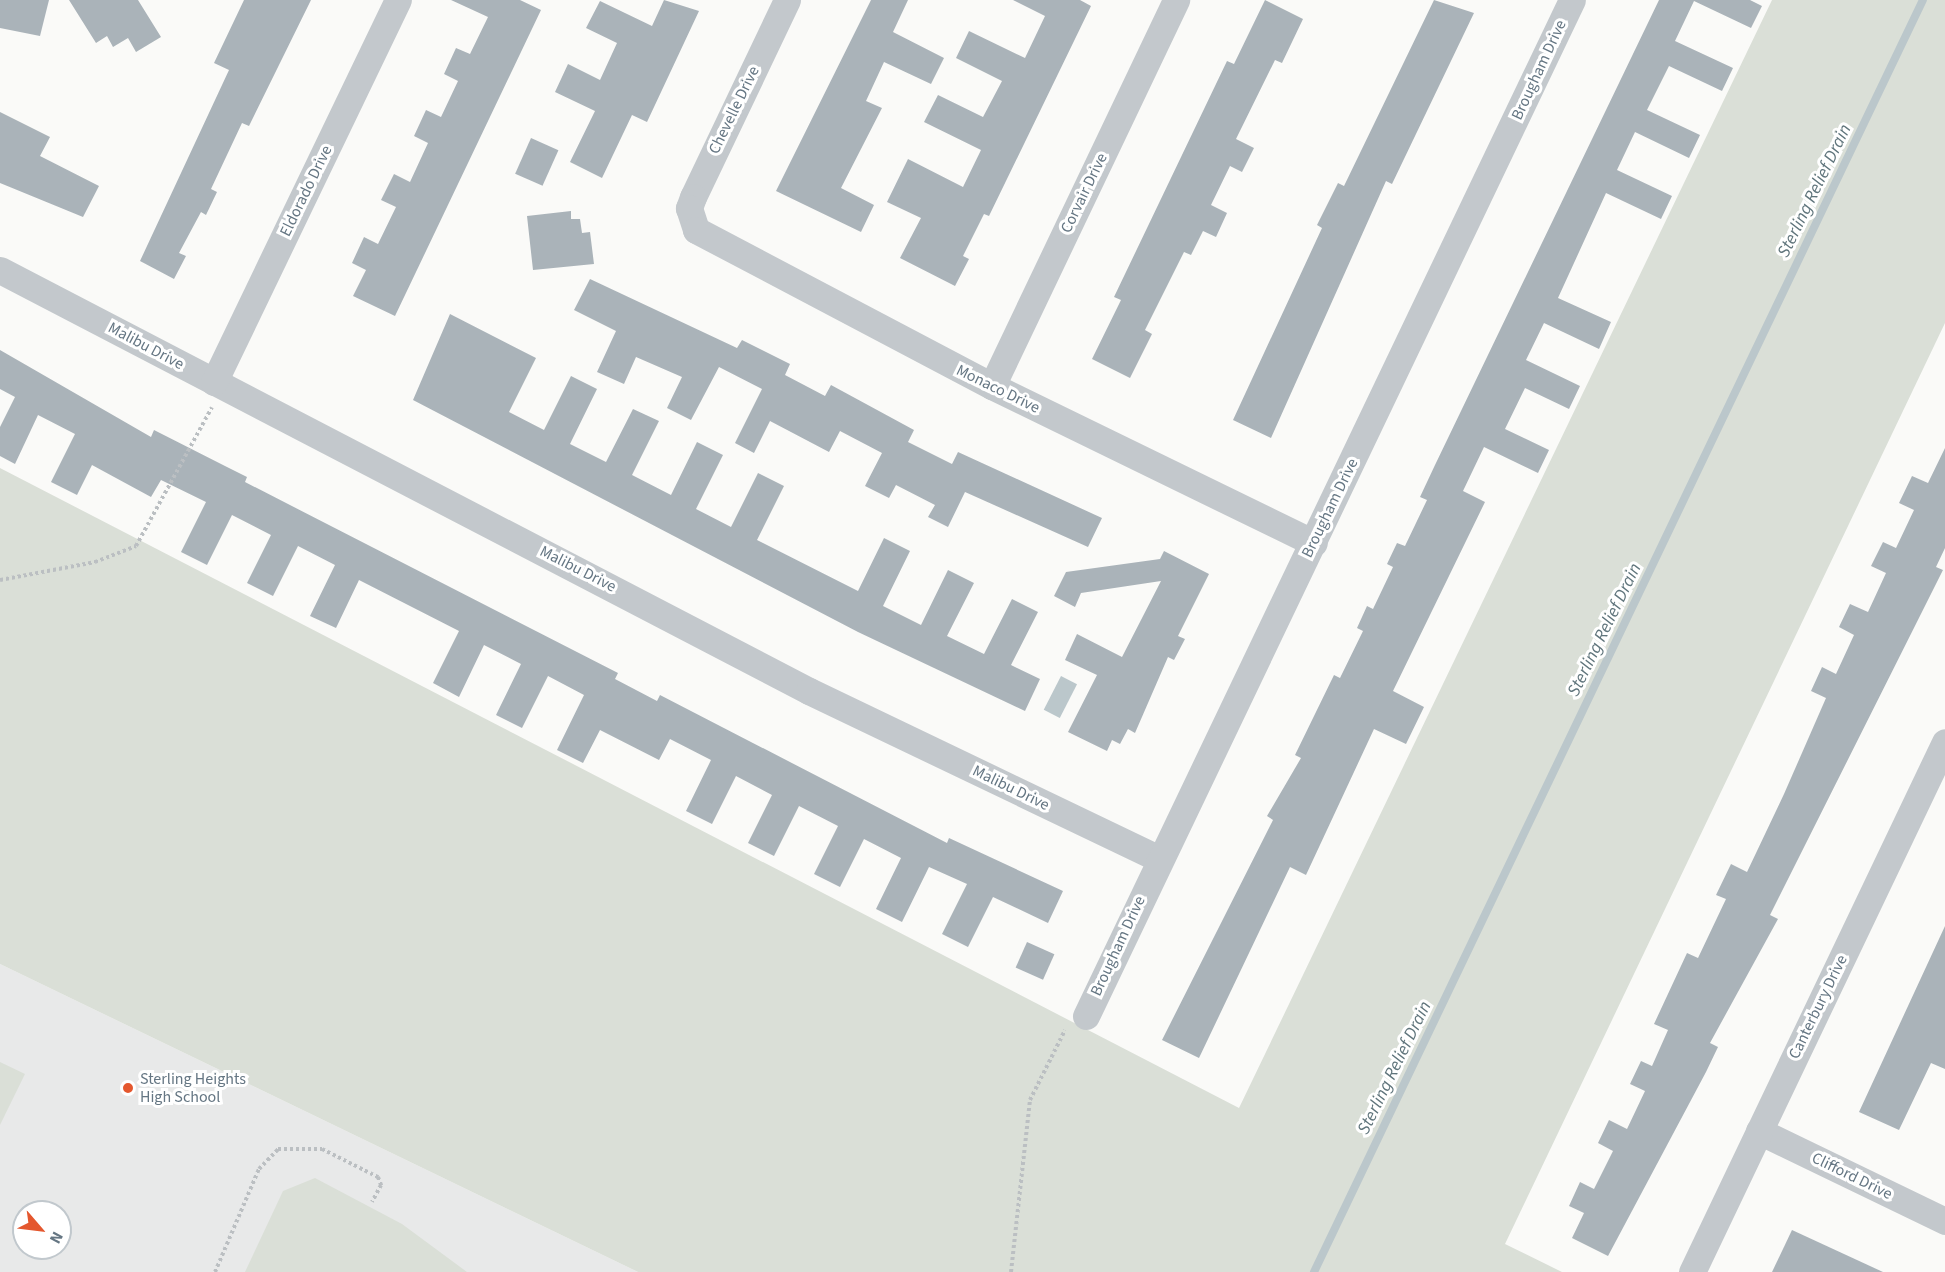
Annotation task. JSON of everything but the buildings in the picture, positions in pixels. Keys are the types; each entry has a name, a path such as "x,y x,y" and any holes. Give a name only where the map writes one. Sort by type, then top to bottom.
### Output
{"street":[{"name":"Eldorado Drive","path":"215,391 398,0"},
{"name":"Chevelle Drive","path":"692,222 693,197 787,0"},
{"name":"Corvair Drive","path":"992,386 1176,0"},
{"name":"Brougham Drive","path":"1086,1016 1572,0"},
{"name":"Monaco Drive","path":"692,222 705,238 992,386 1314,543"},
{"name":"Malibu Drive","path":"0,270 215,391 809,691 1160,859"},
{"name":"Canterbury Drive","path":"1692,1272 1945,742"},
{"name":"Clifford Drive","path":"1759,1131 1945,1221"}],"path":[{"path":"0,580 94,562 136,546 215,391"},
{"path":"1011,1272 1032,1090 1073,1015 1086,1016"},
{"path":"215,1272 259,1169 278,1149 322,1149 378,1177 381,1185 372,1202"}],"shaded area":[{"path":"1772,0 1945,0 1945,323 1505,1244 1562,1272 638,1272 0,964 0,468 1239,1108"},
{"path":"1061,676 1077,684 1060,718 1044,710"},
{"name":"Sterling Heights High School","path":"0,964 638,1272 0,1272"},
{"path":"0,1062 25,1074 0,1125"},
{"path":"315,1178 402,1224 467,1272 245,1272 283,1191"}],"waterway":[{"name":"Sterling Relief Drain","path":"1314,1272 1923,0"}],"place":[{"name":"Sterling Heights High School","path":"128,1088"}]}
